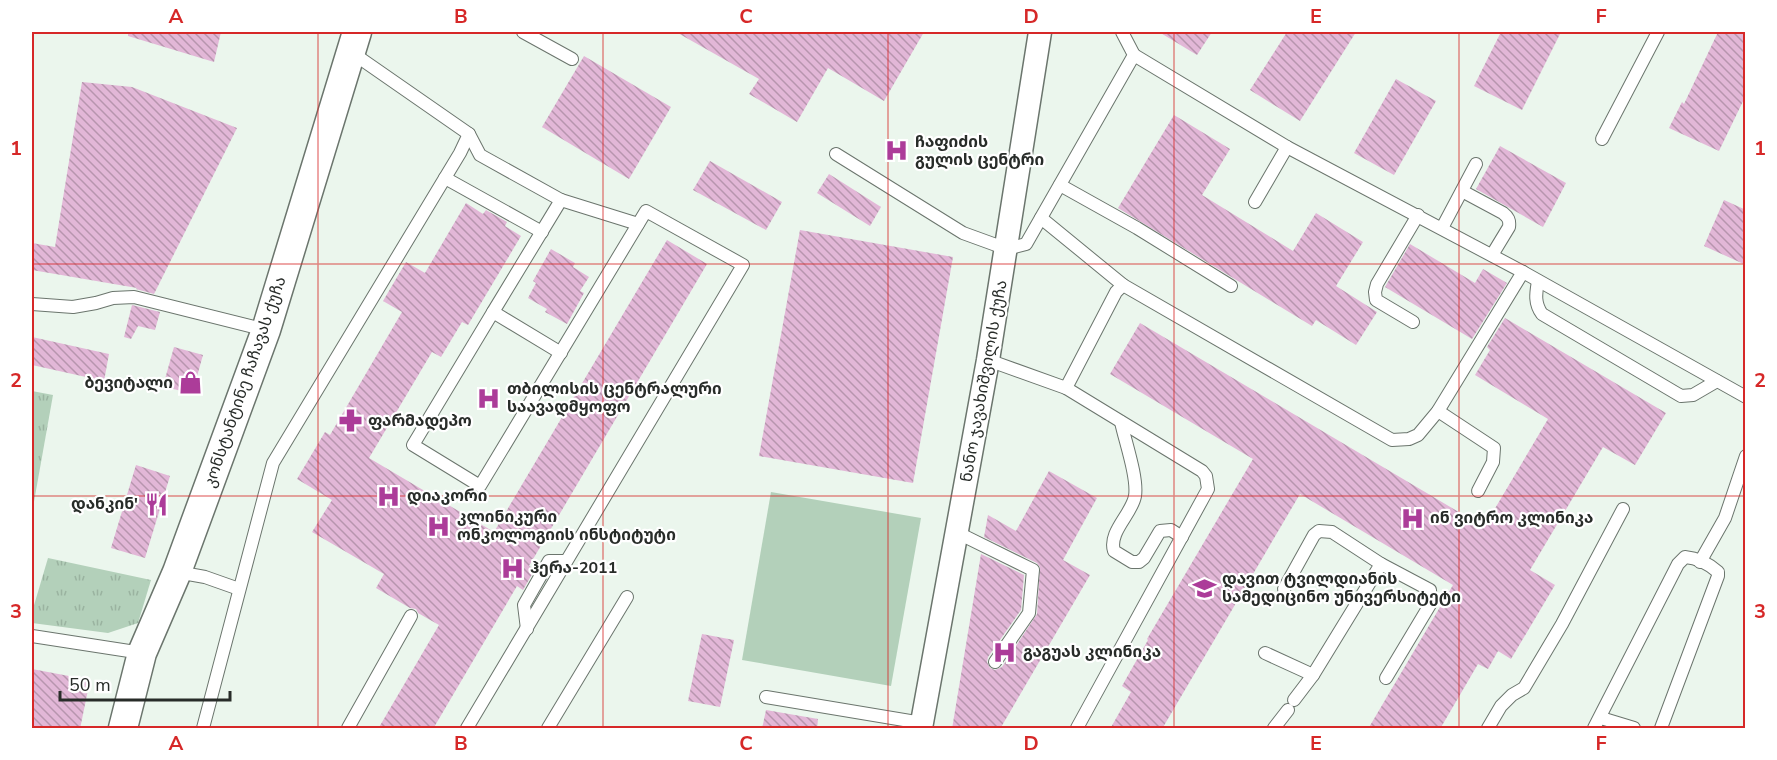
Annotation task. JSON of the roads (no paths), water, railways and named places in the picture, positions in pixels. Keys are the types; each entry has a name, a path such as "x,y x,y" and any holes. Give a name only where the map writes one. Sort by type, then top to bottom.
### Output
{"street":[{"name":"ნანო ჯავახიშვილის ქუჩა","path":"922,726 1007,249 1040,32"},
{"name":"კონსტანტინე ჩაჩავას ქუჩა","path":"123,729 142,654 177,572 266,330 354,42"}],"lane":[{"path":"523,32 572,59"},
{"path":"1122,32 1134,55 1287,147 1538,280 1746,397"},
{"path":"1602,139 1658,32"},
{"path":"354,42 469,134 480,155 561,200 638,224"},
{"path":"836,154 963,234 1007,249 1026,244 1134,55"},
{"path":"203,729 273,463 460,153 469,134"},
{"path":"1255,202 1287,147"},
{"path":"1442,228 1476,164"},
{"path":"445,178 542,232"},
{"path":"1060,185 1137,228 1231,286"},
{"path":"1462,191 1508,217 1509,226 1492,255"},
{"path":"467,729 743,265 646,211 480,486 413,446 561,200"},
{"path":"1413,322 1376,300 1375,292 1377,284 1418,215"},
{"path":"1041,218 1123,285 1392,440 1409,439 1418,435 1438,411 1523,272"},
{"path":"1538,280 1535,298 1542,314 1681,396 1693,396 1717,381"},
{"path":"1065,388 1116,292 1123,285"},
{"path":"32,304 73,307 113,298 134,297 266,330"},
{"path":"494,312 561,353"},
{"path":"988,360 1065,388 1202,471 1206,476 1208,489 1077,729"},
{"path":"1438,411 1494,448 1494,462 1478,491"},
{"path":"1121,422 1136,483 1135,496 1114,538 1112,545 1114,551 1132,562 1139,562 1144,558 1160,531 1171,531 1182,537"},
{"path":"1700,562 1725,518 1746,456"},
{"path":"1488,729 1501,706 1512,695 1524,688 1562,624 1623,509"},
{"path":"1284,589 1314,535 1319,531 1332,532 1381,564 1430,590 1431,603 1386,678"},
{"path":"958,533 1033,570 1029,613 995,662"},
{"path":"1634,729 1598,723 1678,564 1685,557 1712,566 1718,572 1718,576 1661,729"},
{"path":"1274,729 1312,675 1381,564"},
{"path":"177,572 205,577 240,589"},
{"path":"548,729 627,597"},
{"path":"348,729 411,616"},
{"path":"32,636 142,654"},
{"path":"1265,653 1312,675"},
{"path":"766,696 922,726"}],"place":[{"name":"ჩაფიძის გულის ცენტრი","path":"897,151"},
{"name":"ბევიტალი","path":"191,383"},
{"name":"თბილისის ცენტრალური საავადმყოფო","path":"489,398"},
{"name":"ფარმადეპო","path":"350,421"},
{"name":"დიაკორი","path":"389,496"},
{"name":"დანკინ'","path":"156,504"},
{"name":"ინ ვიტრო კლინიკა","path":"1412,518"},
{"name":"კლინიკური ონკოლოგიის ინსტიტუტი","path":"439,526"},
{"name":"ჰერა-2011","path":"512,568"},
{"name":"დავით ტვილდიანის სამედიცინო უნივერსიტეტი","path":"1204,588"},
{"name":"გაგუას კლინიკა","path":"1005,652"}]}
